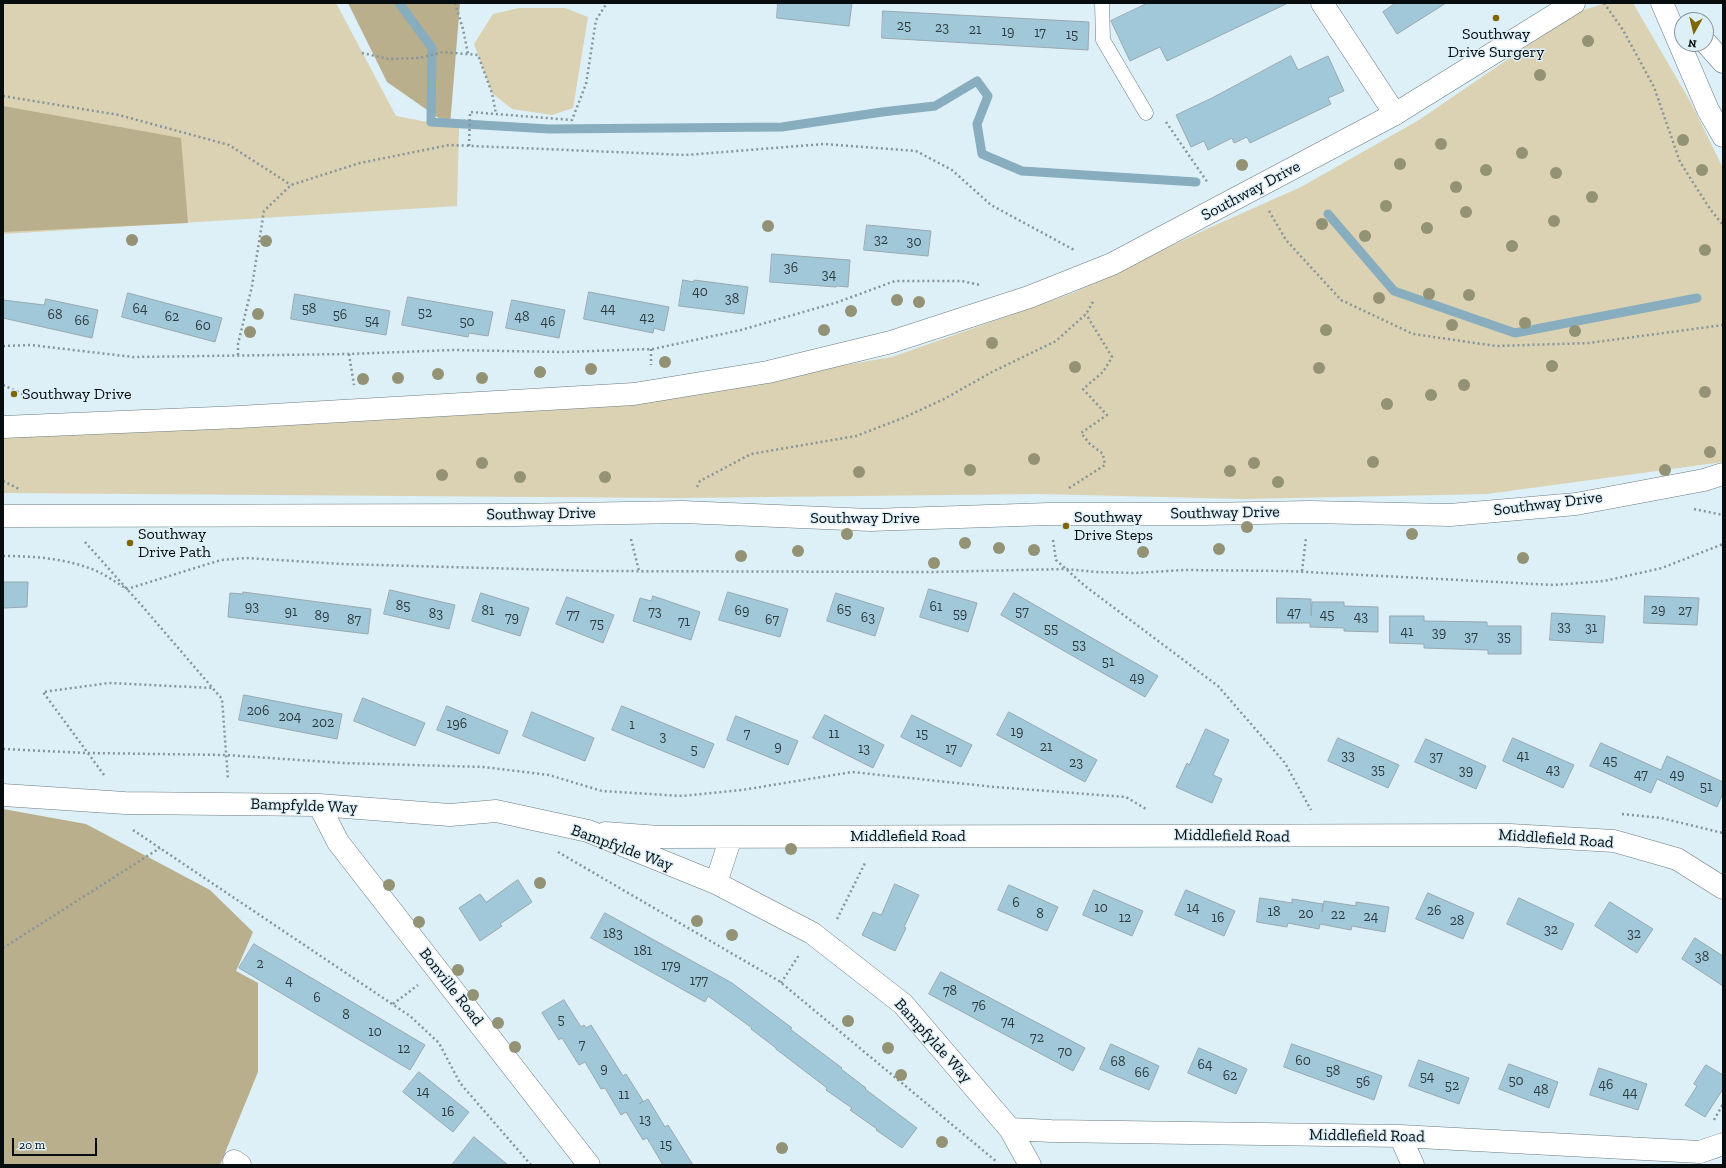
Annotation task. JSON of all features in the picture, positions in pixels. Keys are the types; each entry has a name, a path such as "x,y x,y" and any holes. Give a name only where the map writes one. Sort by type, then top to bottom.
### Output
{"street":[{"path":"1322,3 1395,114"},
{"name":"Southway Drive","path":"3,427 239,417 634,394 768,372 892,342 1012,303 1112,264 1395,114 1574,3"},
{"path":"1662,3 1708,110 1723,136"},
{"path":"1672,3 1679,12"},
{"path":"1714,52 1723,62"},
{"name":"Southway Drive","path":"3,516 77,518 683,512 870,520 1049,514 1309,512 1450,514 1576,504 1704,480 1723,474"},
{"name":"Bampfylde Way","path":"3,795 124,803 319,805 450,815 496,811 588,832 716,883 819,938 903,1004 1010,1129 1030,1165"},
{"name":"Bonville Road","path":"319,805 338,842 589,1165"},
{"name":"Middlefield Road","path":"588,832 659,837 1189,835 1326,837 1494,835 1614,842 1677,859 1723,888"},
{"path":"716,883 731,837"},
{"name":"Middlefield Road","path":"1010,1129 1400,1136 1700,1152 1723,1144"},
{"path":"1400,1136 1413,1165"}],"lane":[{"path":"1102,3 1102,40 1146,113"}],"path":[{"path":"455,3 463,28 468,54"},
{"path":"469,146 470,112 572,120 586,84 596,20 607,3"},
{"path":"1604,3 1623,30 1654,87 1680,162 1723,225"},
{"path":"362,53 389,59 420,58 443,52 478,55 492,93 496,114"},
{"path":"3,96 119,115 230,145 291,185"},
{"path":"1146,113 1167,123 1223,206"},
{"path":"238,355 238,344 252,286 264,211 291,185 360,163 449,146 686,155 824,144 916,151 952,170 991,204 1072,249 1112,264"},
{"path":"1255,188 1286,240 1341,300 1413,334 1496,346 1589,342 1723,325"},
{"path":"3,346 31,345 133,357 349,354 453,350 561,352 654,349 741,330 838,302 895,281 962,281 984,286"},
{"path":"683,512 700,481 751,454 856,436 904,418 944,399 992,372 1056,341 1086,314 1112,357 1103,372 1083,389 1107,415 1081,433 1090,444 1103,454 1105,465 1060,493 1049,514"},
{"path":"349,354 358,409"},
{"path":"1302,571 1309,512"},
{"path":"625,513 639,571"},
{"path":"77,518 85,543 127,589 222,699 230,805"},
{"path":"3,556 32,556 84,566 127,589 221,560 246,558 342,564 639,571 931,572 1066,568 1097,572 1136,573 1184,570 1302,571 1554,585 1604,581 1662,568 1723,544"},
{"path":"1056,560 1085,586 1218,686 1285,763 1326,837"},
{"path":"124,803 43,692 109,683 213,688"},
{"path":"3,749 226,755 344,763 484,767 549,775 602,791 682,796 742,790 852,772 1126,797 1151,812"},
{"path":"128,826 410,1016 439,1043 460,1083 531,1165"},
{"path":"781,983 819,938 878,836"},
{"path":"3,948 160,848"},
{"path":"551,848 781,983 1002,1165"},
{"path":"393,1004 437,970"}],"shaded area":[{"path":"3,3 336,3 396,116 459,128 457,206 3,234"},
{"path":"348,3 460,3 450,126 387,82"},
{"path":"1606,3 1633,3 1690,101 1723,168 1723,462 1487,494 1244,499 1039,494 677,498 3,493 3,430 634,401 892,357 1073,293 1209,228 1301,187 1419,120 1577,12"},
{"path":"519,8 565,8 588,17 573,108 552,115 512,109 492,93 474,44 493,14"},
{"path":"3,106 181,138 188,223 3,232"},
{"path":"3,809 86,824 210,890 253,932 236,971 258,983 258,1072 220,1165 3,1165"}],"building":[{"path":"778,3 852,3 849,26 777,18"},
{"path":"1148,3 1288,3 1167,61 1160,47 1130,61 1111,21"},
{"path":"1396,3 1446,3 1397,34 1383,12"},
{"path":"883,11 1089,22 1088,50 882,38"},
{"path":"1291,56 1298,70 1328,56 1344,91 1328,98 1331,104 1250,143 1247,137 1234,143 1232,138 1208,150 1204,141 1191,147 1176,115 1212,98"},
{"path":"867,225 931,231 928,256 864,250"},
{"path":"772,254 850,260 848,287 770,282"},
{"path":"683,280 748,287 744,314 679,306"},
{"path":"589,292 669,307 664,331 654,328 653,333 584,319"},
{"path":"128,293 222,318 215,342 122,317"},
{"path":"295,294 390,311 386,335 291,319"},
{"path":"408,297 493,312 488,336 469,333 468,337 402,325"},
{"path":"46,299 98,310 92,338 3,318 3,300 44,305"},
{"path":"512,300 565,310 559,338 506,328"},
{"path":"3,582 28,582 27,607 3,608"},
{"path":"929,589 977,603 968,632 920,617"},
{"path":"390,590 455,605 449,629 384,614"},
{"path":"243,592 371,609 368,634 228,617 230,593 243,594"},
{"path":"728,592 788,609 780,637 719,620"},
{"path":"481,593 529,608 520,636 472,621"},
{"path":"836,593 884,608 875,636 827,621"},
{"path":"1014,593 1158,676 1145,697 1001,615"},
{"path":"653,596 700,612 691,640 633,621 640,598 651,601"},
{"path":"1645,596 1699,598 1697,625 1644,623"},
{"path":"567,597 614,615 603,643 556,624"},
{"path":"1277,598 1311,599 1311,616 1312,602 1344,602 1344,606 1378,607 1378,632 1344,631 1344,628 1310,627 1310,623 1277,623"},
{"path":"1552,613 1605,616 1603,643 1550,640"},
{"path":"1390,616 1424,616 1424,621 1487,622 1487,626 1521,626 1521,654 1488,654 1488,650 1424,648 1424,644 1390,643"},
{"path":"244,695 342,714 337,739 239,720"},
{"path":"363,698 425,723 415,746 354,721"},
{"path":"447,706 508,731 499,754 437,730"},
{"path":"622,706 714,744 704,768 612,730"},
{"path":"532,712 594,738 585,761 523,736"},
{"path":"1009,712 1097,760 1085,782 997,735"},
{"path":"825,715 884,745 873,768 813,738"},
{"path":"912,715 972,745 961,767 901,737"},
{"path":"736,716 798,741 788,765 727,740"},
{"path":"1206,729 1229,740 1213,775 1222,779 1212,803 1176,787 1187,763 1189,765"},
{"path":"1338,738 1399,765 1388,788 1328,761"},
{"path":"1513,738 1574,765 1563,788 1503,761"},
{"path":"1426,739 1486,766 1476,789 1415,762"},
{"path":"1601,743 1661,770 1667,756 1723,782 1723,793 1717,807 1657,779 1651,793 1590,766"},
{"path":"518,880 532,902 500,924 502,926 480,941 459,908 480,894 486,902"},
{"path":"895,884 919,895 895,951 862,935 873,912 881,915"},
{"path":"1009,885 1058,907 1047,931 998,910"},
{"path":"1094,890 1143,911 1132,936 1083,915"},
{"path":"1186,890 1235,911 1224,936 1175,915"},
{"path":"1428,893 1474,913 1463,939 1416,919"},
{"path":"1260,898 1292,903 1292,899 1323,904 1322,912 1324,901 1356,906 1356,902 1389,907 1385,932 1352,926 1351,930 1320,924 1319,929 1288,923 1287,927 1257,922"},
{"path":"1519,898 1574,924 1562,950 1507,924"},
{"path":"1610,902 1653,929 1637,953 1595,926"},
{"path":"605,913 732,983 792,1028 790,1029 842,1068 841,1069 866,1088 865,1089 917,1128 902,1148 850,1110 852,1108 826,1090 827,1088 751,1029 752,1028 708,996 705,1002 591,938"},
{"path":"1695,938 1723,956 1723,986 1682,959"},
{"path":"254,944 425,1045 410,1070 239,968"},
{"path":"941,972 1085,1048 1073,1071 929,994"},
{"path":"564,1000 581,1027 584,1025 586,1028 591,1025 623,1076 626,1074 643,1101 639,1104 648,1099 665,1127 668,1125 693,1165 663,1165 647,1138 643,1140 626,1112 621,1115 605,1088 601,1089 585,1062 579,1065 562,1038 559,1040 542,1013"},
{"path":"1111,1044 1159,1066 1149,1090 1100,1069"},
{"path":"1292,1044 1382,1076 1374,1100 1284,1067"},
{"path":"1199,1048 1247,1069 1236,1094 1188,1073"},
{"path":"1419,1060 1469,1078 1459,1104 1409,1086"},
{"path":"1509,1064 1558,1082 1549,1108 1499,1089"},
{"path":"1706,1065 1723,1075 1723,1089 1705,1117 1685,1105 1697,1086 1694,1084"},
{"path":"1599,1068 1647,1084 1638,1110 1590,1095"},
{"path":"419,1072 469,1112 453,1132 403,1092"},
{"path":"474,1137 508,1165 452,1165"}],"waterway":[{"path":"399,3 432,48 431,122 549,129 782,127 882,112 935,106 977,81 988,96 977,124 982,154 1022,171 1196,182"},
{"path":"1328,214 1394,291 1515,333 1697,298"}],"place":[{"name":"Southway Drive Surgery","path":"1496,18"},
{"name":"Southway Drive","path":"14,394"},
{"name":"Southway Drive Steps","path":"1066,526"},
{"name":"Southway Drive Path","path":"130,543"}]}
